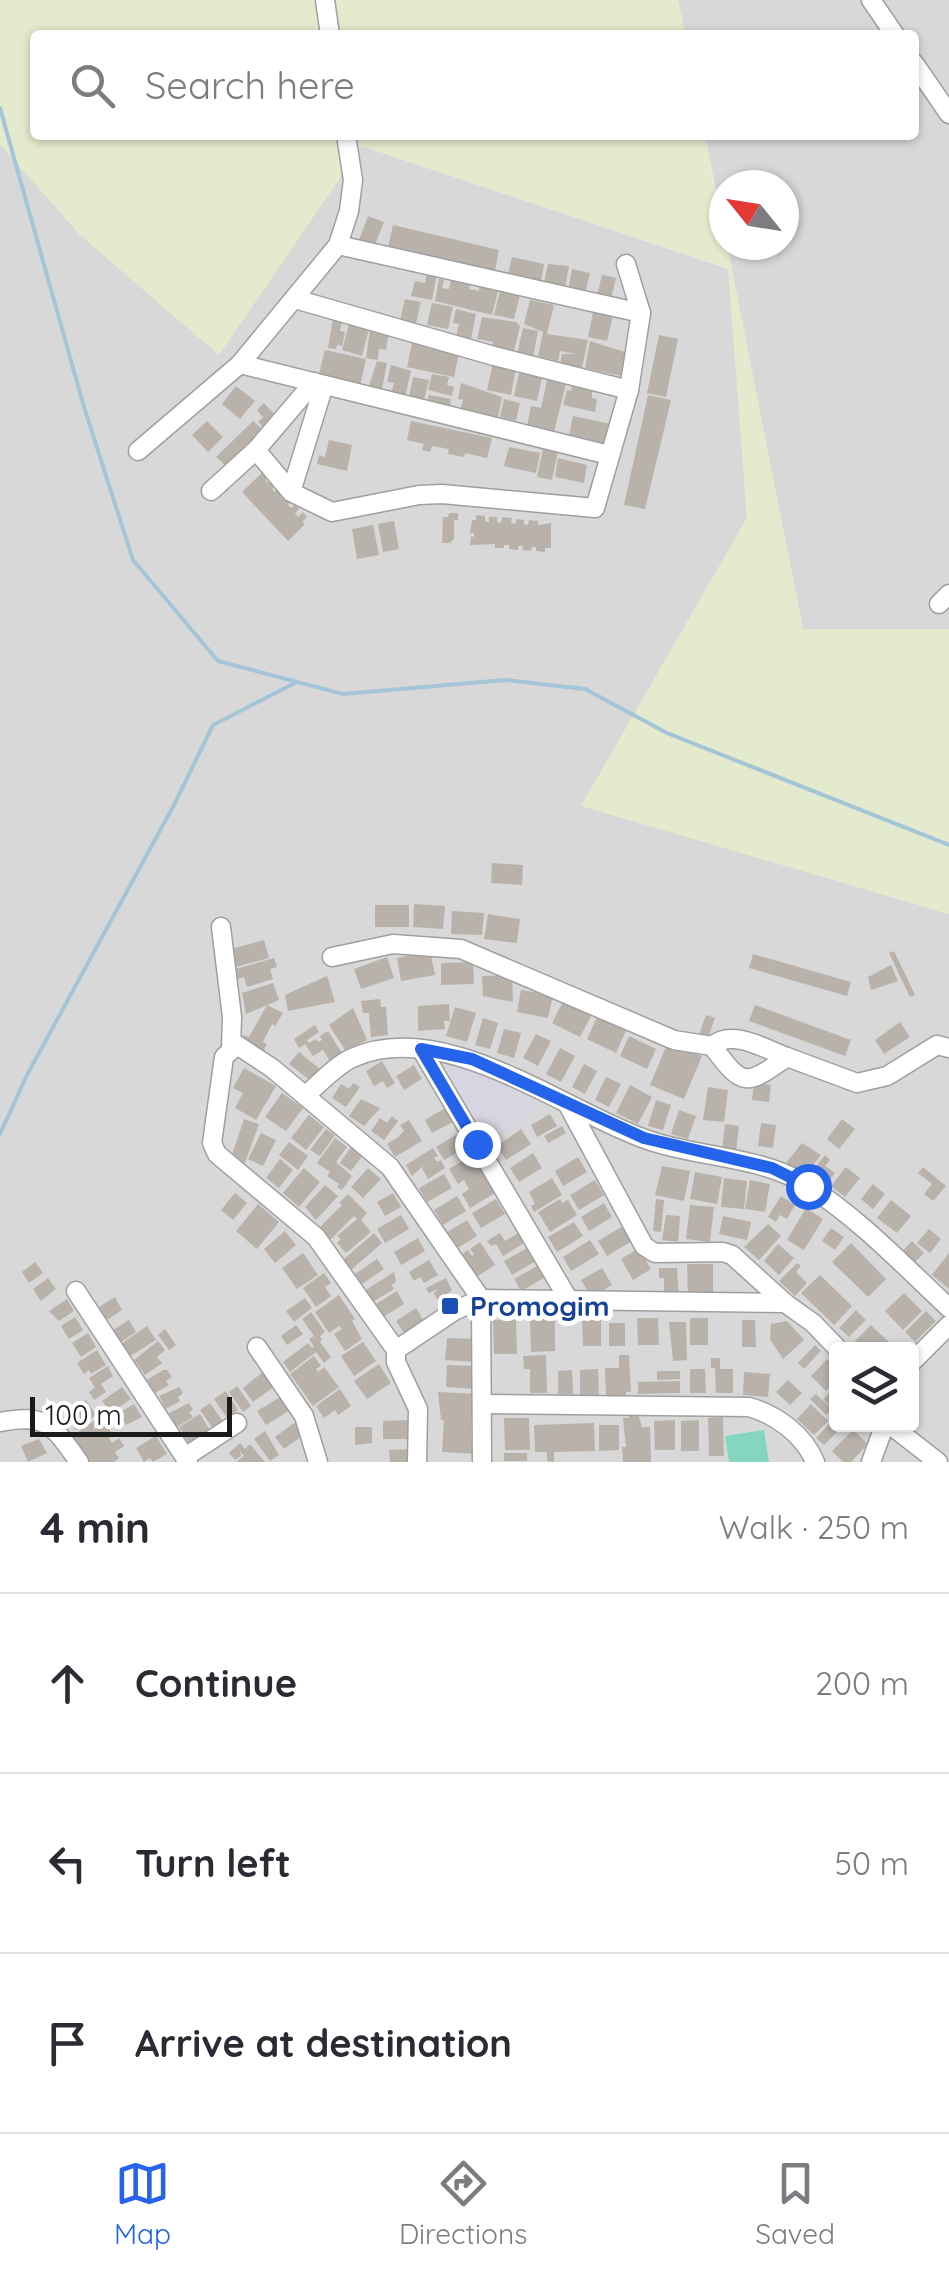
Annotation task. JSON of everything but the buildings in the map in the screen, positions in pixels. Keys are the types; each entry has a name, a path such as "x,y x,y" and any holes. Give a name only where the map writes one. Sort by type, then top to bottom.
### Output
{"street":[{"path":"325,0 329,30"},
{"path":"870,0 891,30"},
{"path":"919,70 949,114"},
{"path":"138,450 240,364 338,245 349,211 353,180 347,140"},
{"path":"338,245 640,314"},
{"path":"256,450 291,492 332,512 442,494 587,510 599,503 629,390 640,314 626,264"},
{"path":"296,299 629,390"},
{"path":"240,364 609,455"},
{"path":"211,491 319,384"},
{"path":"291,492 319,384"},
{"path":"221,927 232,1017 231,1048"},
{"path":"332,957 394,944 460,949 674,1040 712,1046 732,1072 744,1078 756,1079 786,1057"},
{"path":"712,1046 719,1039 736,1038 858,1084 886,1076 947,1042"},
{"path":"417,1462 418,1410 396,1362 396,1350 316,1238 218,1154 212,1142 224,1057 237,1045 306,1096 390,1167 481,1299 482,1462"},
{"path":"306,1096 343,1063 372,1051 421,1049 472,1059 664,1145 788,1174 857,1221 949,1308"},
{"path":"421,1049 570,1302"},
{"path":"568,1105 644,1246 655,1253 732,1255 832,1342"},
{"path":"76,1291 186,1460 237,1423"},
{"path":"396,1350 454,1311 481,1299 785,1304"},
{"path":"919,1355 949,1325"},
{"path":"257,1347 304,1416 318,1462"},
{"path":"482,1404 749,1406 770,1413 808,1446 816,1462"},
{"path":"0,1422 29,1416 45,1422 58,1432 78,1462"},
{"path":"870,1462 883,1432"},
{"path":"898,1432 938,1462"}],"shaded area":[{"path":"678,0 949,0 949,629 803,629 730,260 799,260 799,170 712,170 706,140 919,140 919,30 684,30"},
{"path":"0,144 81,236 362,146 729,269 747,518 582,805 949,914 949,1462 0,1462"},
{"path":"439,1058 553,1098 490,1141"}],"green space":[{"path":"0,0 678,0 684,30 30,30 30,140 706,140 711,170 709,260 730,260 803,629 949,629 949,914 581,806 747,518 728,269 362,146 219,355 81,236 0,144"},
{"path":"764,1430 769,1462 729,1462 725,1436"}],"waterway":[{"path":"0,108 84,407 133,560 218,661 343,694 505,680 585,689 667,733 949,845"},
{"path":"0,1134 27,1075 175,803 213,725 297,682"}],"place":[{"name":"Promogim","path":"450,1306"}],"route":[{"path":"477,1144 421,1049 472,1059 644,1138 772,1168 808,1186"}]}
